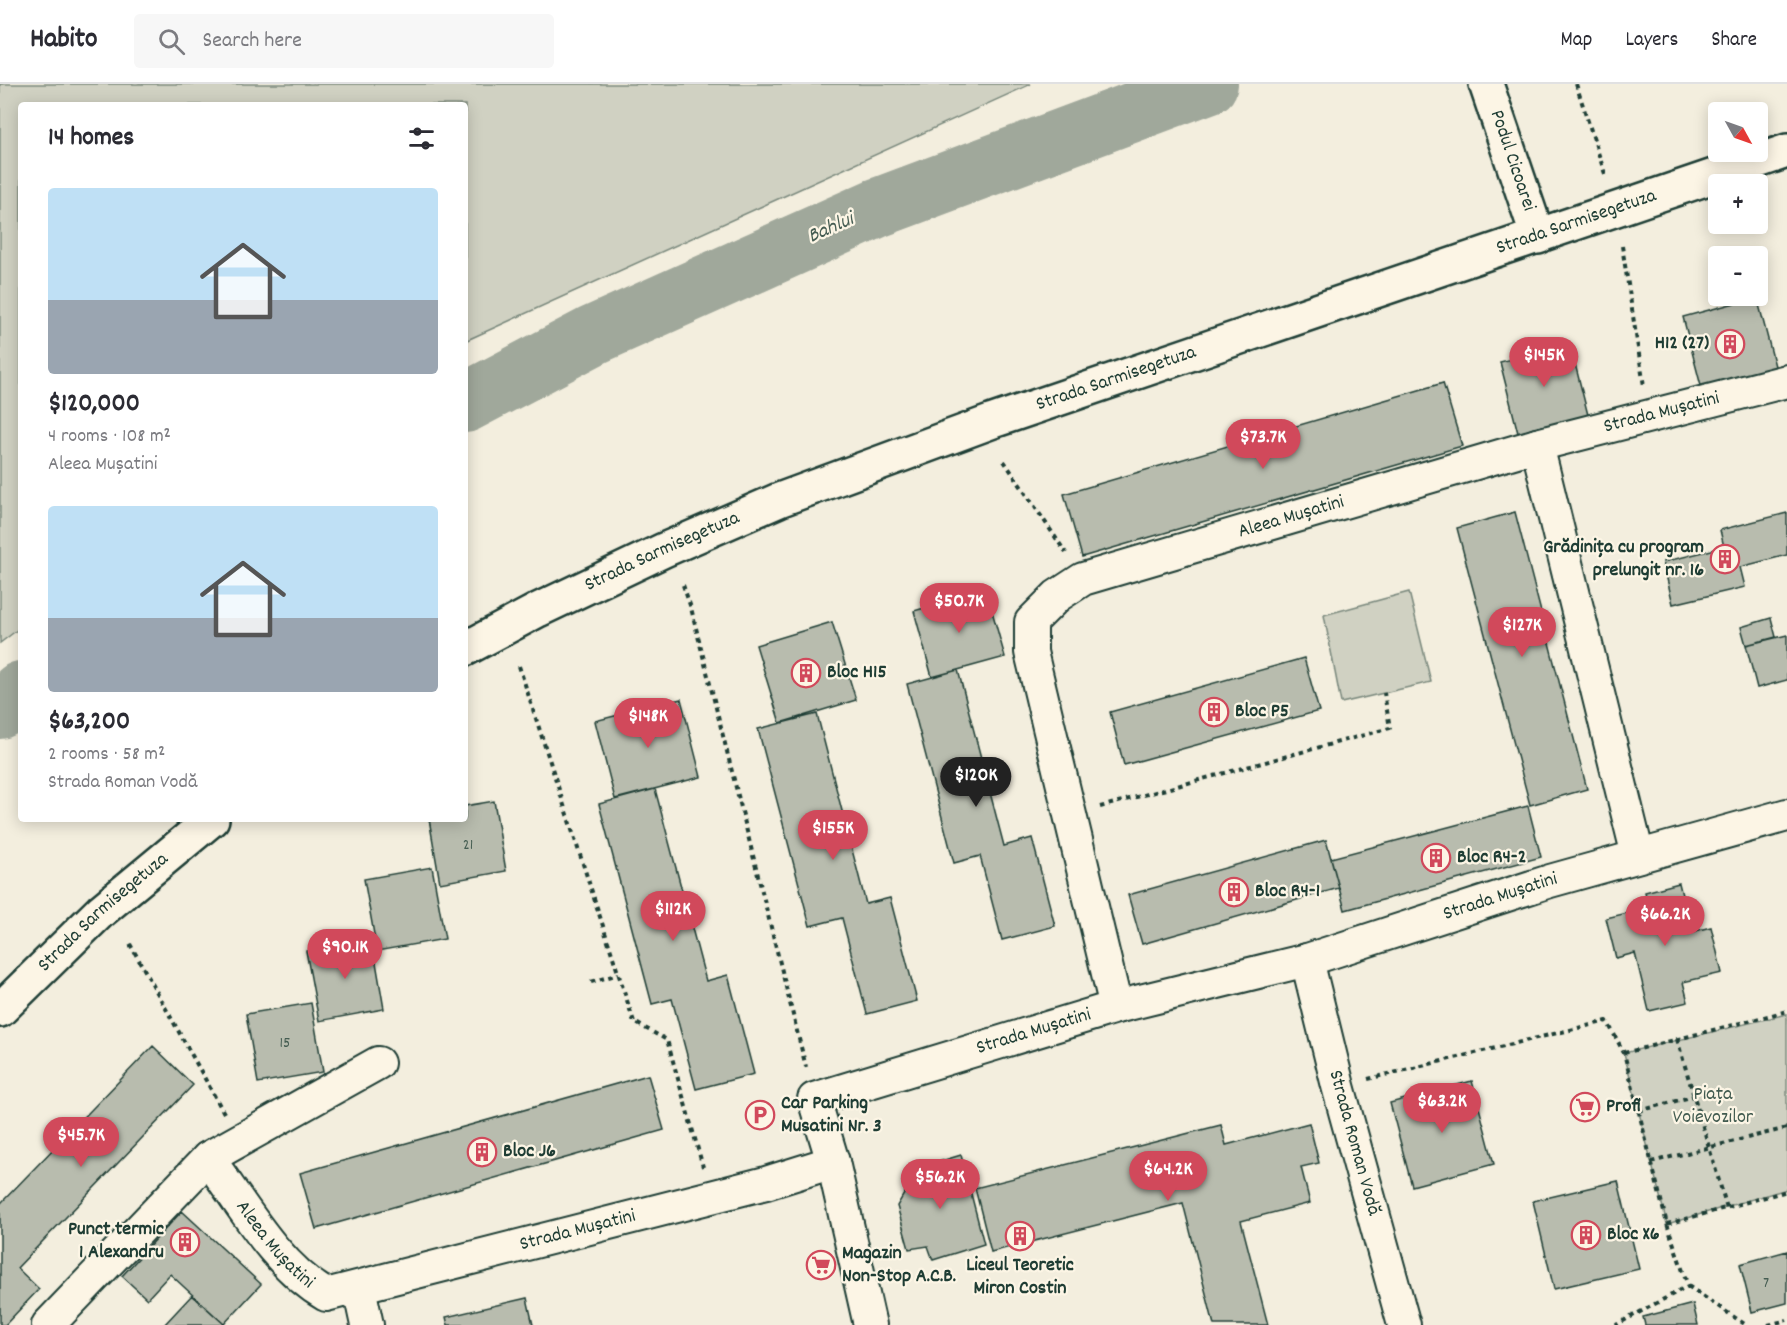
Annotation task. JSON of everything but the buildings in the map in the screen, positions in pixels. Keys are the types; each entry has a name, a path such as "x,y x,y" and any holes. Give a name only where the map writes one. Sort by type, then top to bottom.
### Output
{"street":[{"name":"Podul Cicoarei","path":"1486,84 1538,237"},
{"name":"Strada Sarmisegetuza","path":"468,647 548,605 664,550 779,500 993,421 1787,151"},
{"name":"Strada Mușatini","path":"1537,445 1787,381"},
{"name":"Aleea Mușatini","path":"1116,1007 1031,652 1031,622 1057,596 1083,579 1537,445"},
{"path":"1537,445 1638,856"},
{"name":"Strada Mușatini","path":"814,1099 1116,1007 1307,960 1551,880 1787,815"},
{"name":"Strada Sarmisegetuza","path":"0,1010 101,911 208,822"},
{"name":"Strada Roman Vodă","path":"1307,960 1338,1086 1404,1325"},
{"path":"48,1325 208,1158 378,1063"},
{"path":"814,1099 833,1162 870,1325"},
{"name":"Aleea Mușatini","path":"208,1158 290,1268 307,1284 326,1295 359,1288"},
{"name":"Strada Mușatini","path":"359,1288 711,1197 833,1162"},
{"path":"359,1288 367,1325"}],"path":[{"path":"1576,84 1617,210"},
{"path":"1622,246 1649,417"},
{"path":"1004,461 1083,579"},
{"path":"683,585 691,608 814,1099"},
{"path":"519,666 634,1022 667,1040 711,1197"},
{"path":"1070,815 1390,728 1384,693"},
{"path":"130,944 239,1140"},
{"path":"591,982 619,974"},
{"path":"1624,1053 1787,1011"},
{"path":"1338,1086 1607,1021 1624,1053 1667,1224 1688,1286 1746,1325"},
{"path":"1677,1039 1727,1208"},
{"path":"1639,1112 1694,1096"},
{"path":"1651,1162 1787,1128"},
{"path":"1667,1224 1787,1191"},
{"path":"1616,1325 1688,1286"},
{"path":"1768,1325 1787,1320"}],"green space":[{"path":"0,84 1031,84 468,340 468,102 18,102 18,629 0,643"},
{"path":"1409,592 1431,682 1341,703 1324,615"},
{"name":"Piața Voievozilor","path":"1787,1014 1787,1189 1667,1224 1624,1053"}],"waterway":[{"name":"Bahlui","path":"468,401 594,335 877,208 1208,84"},
{"name":"Bahlui","path":"0,709 18,694"}],"place":[{"name":"H12 (27)","path":"1730,344"},
{"name":"Grădinița cu program prelungit nr. 16","path":"1725,559"},
{"name":"Bloc H15","path":"806,673"},
{"name":"Bloc P5","path":"1214,712"},
{"name":"Bloc R4-2","path":"1436,858"},
{"name":"Bloc R4-1","path":"1234,892"},
{"name":"Profi","path":"1585,1107"},
{"name":"Car Parking Musatini Nr. 3","path":"760,1115"},
{"name":"Bloc J6","path":"482,1152"},
{"name":"Bloc X6","path":"1586,1235"},
{"name":"Liceul Teoretic Miron Costin","path":"1020,1236"},
{"name":"Punct termic 1 Alexandru","path":"185,1242"},
{"name":"Magazin Non-Stop A.C.B.","path":"821,1265"}]}
